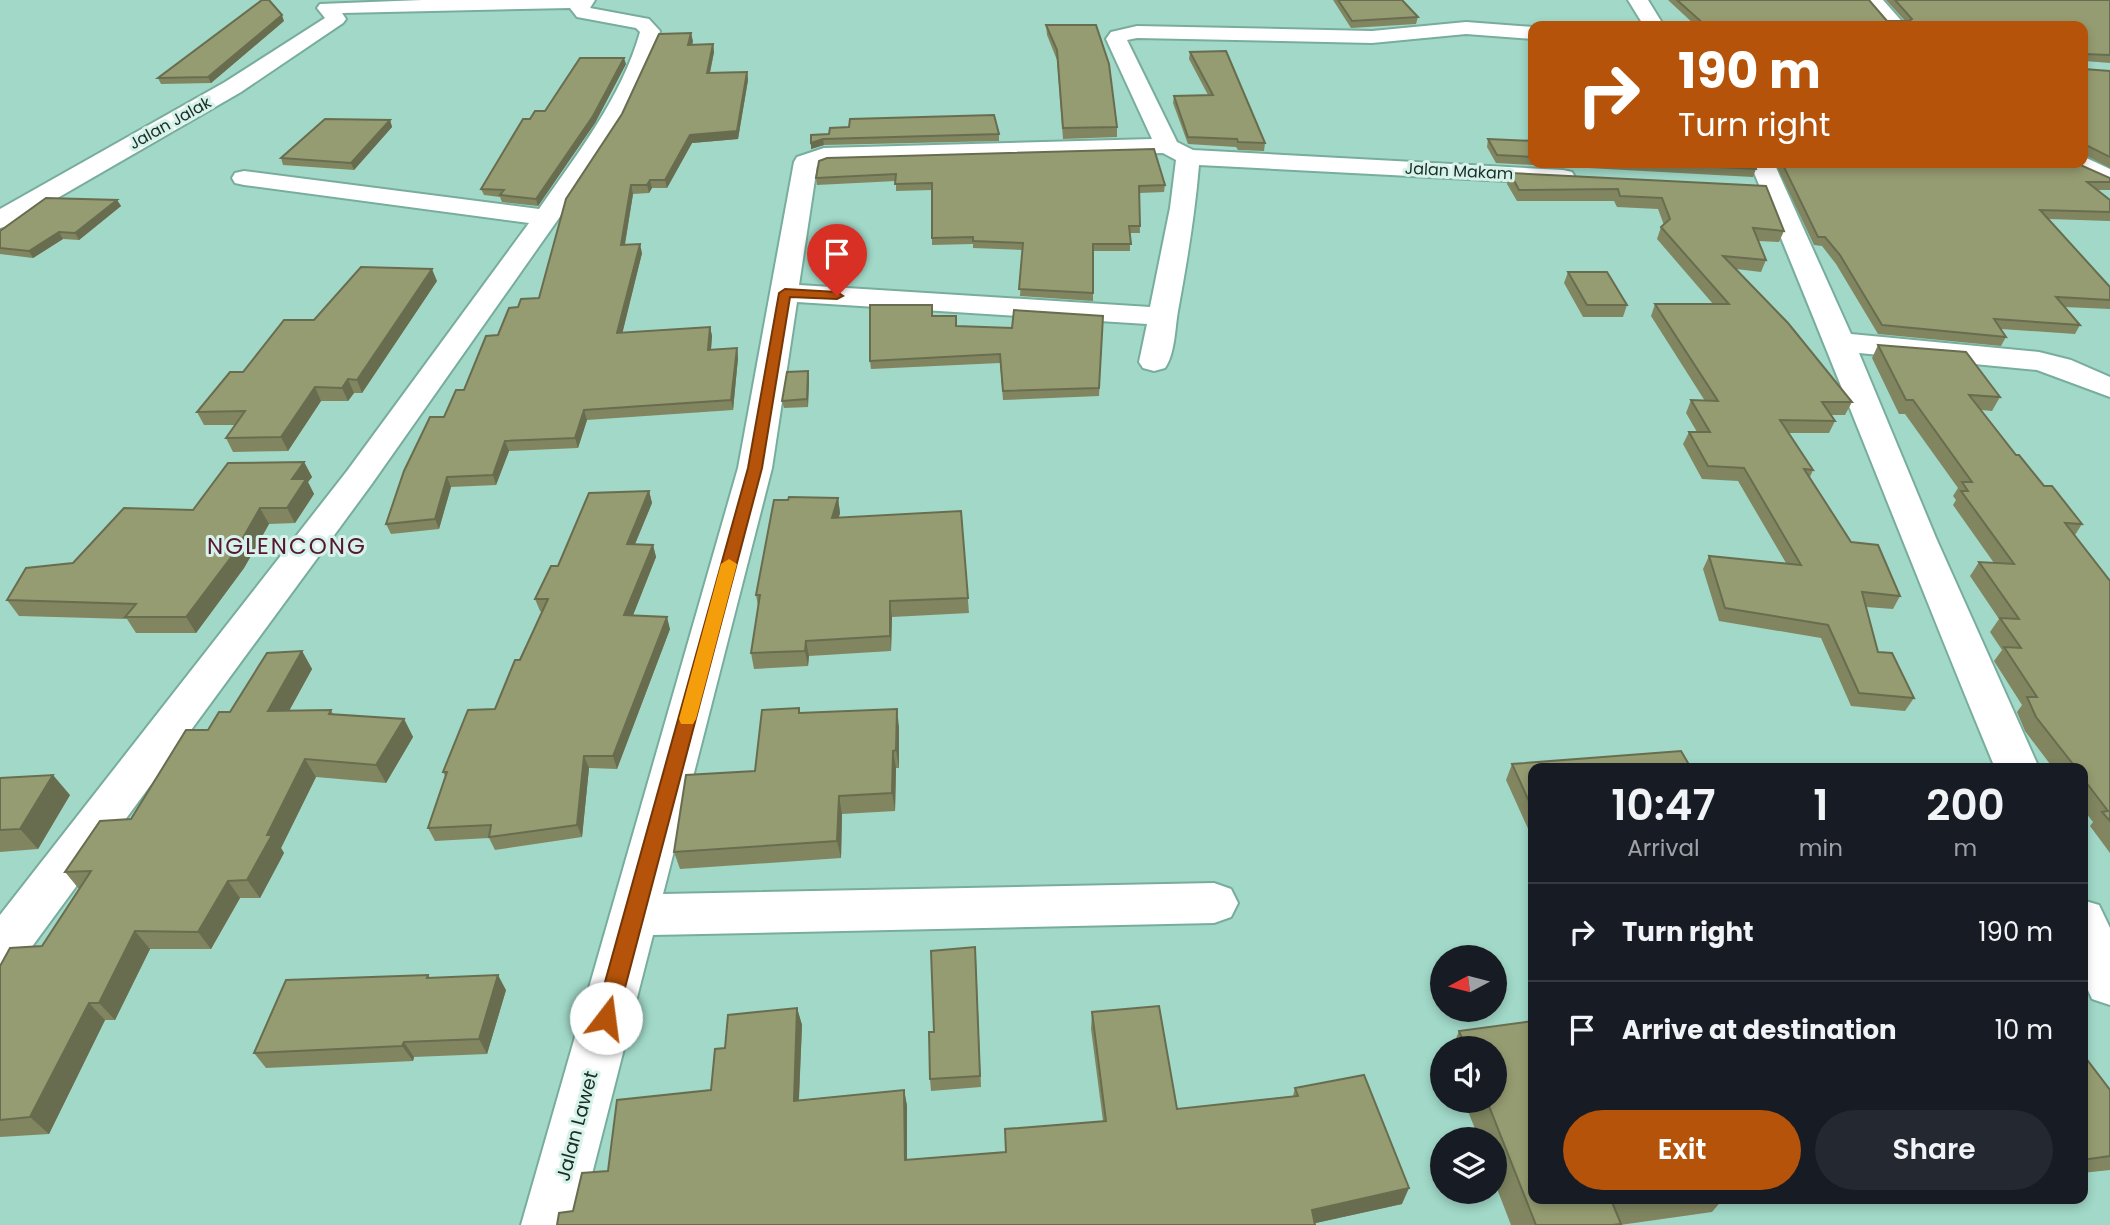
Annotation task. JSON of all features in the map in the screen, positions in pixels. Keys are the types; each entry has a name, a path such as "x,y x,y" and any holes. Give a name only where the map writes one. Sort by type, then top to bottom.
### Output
{"street":[{"path":"1638,0 1651,21"},
{"path":"1873,0 1892,21"},
{"path":"0,953 359,478 546,218 611,121 646,47 650,31 642,23 584,13 580,8 584,1"},
{"name":"Jalan Jalak","path":"0,220 233,87 336,19 327,8 584,1"},
{"path":"1154,362 1182,208 1177,151 1116,39 1124,33 1372,37 1487,28 1528,32"},
{"name":"Jalan Makam","path":"785,293 806,162 815,157 1177,151 1591,178"},
{"path":"2088,167 2110,179"},
{"path":"244,178 546,218"},
{"path":"1759,179 1840,342 1918,538 2015,763"},
{"path":"785,293 1163,316"},
{"name":"Jalan Lawet","path":"550,1225 755,468 785,293"},
{"path":"1840,342 2039,361 2060,366 2110,388"},
{"path":"634,915 1214,904"},
{"path":"2088,934 2110,983"}],"building":[{"path":"262,0 269,0 282,15 208,77 158,78"},
{"path":"1338,0 1402,0 1418,17 1352,21"},
{"path":"1677,0 1869,0 1887,21 1700,21"},
{"path":"1895,0 2110,0 2110,55 2088,54 2088,21 1909,21 1912,19"},
{"path":"1046,25 1096,25 1109,64 1117,127 1063,128 1057,50"},
{"path":"691,33 688,45 713,44 707,73 747,72 737,131 690,135 665,180 650,180 647,185 631,185 621,245 640,244 617,333 710,327 708,350 737,348 731,400 584,410 575,438 505,441 493,475 447,477 435,519 386,524 404,471 430,417 444,417 456,390 464,390 486,336 498,335 509,308 518,307 521,299 539,298 566,199 622,114 659,34"},
{"path":"1226,51 1265,143 1188,137 1174,96 1213,95 1190,52"},
{"path":"580,58 624,58 593,116 536,199 500,195 504,190 481,189 523,119 530,119 535,111 545,111"},
{"path":"2088,69 2110,71 2110,157 2088,146"},
{"path":"994,115 999,134 823,139 811,143 811,135 829,134 830,128 849,127 850,119"},
{"path":"325,119 390,120 351,163 281,158"},
{"path":"1488,139 1528,141 1528,157 1497,155"},
{"path":"1154,149 1165,185 1139,186 1140,226 1129,226 1131,244 1093,244 1093,293 1019,289 1023,243 973,241 973,237 932,238 932,183 895,184 896,174 816,178 819,161 827,158"},
{"path":"1784,168 2087,168 2110,178 2110,182 2087,182 2110,200 2110,212 2040,210 2110,287 2110,300 2056,297 2080,325 1994,319 2006,337 1882,325 1840,255 1825,237 1818,237"},
{"path":"1510,173 1766,186 1784,231 1753,228 1766,260 1723,256 1788,323 1852,402 1822,402 1835,421 1780,420 1813,470 1804,469 1851,542 1878,545 1900,596 1862,592 1878,652 1892,653 1914,698 1859,693 1828,625 1725,608 1709,556 1801,565 1744,468 1708,466 1689,432 1710,432 1691,400 1718,401 1655,304 1729,304 1661,227 1670,219 1662,198 1620,196 1618,189 1519,190"},
{"path":"46,198 117,200 75,233 59,232 29,251 0,248 0,231"},
{"path":"361,267 432,269 357,380 348,379 342,388 315,387 281,437 226,438 245,411 197,412 230,372 243,372 284,320 314,320"},
{"path":"1568,272 1607,272 1627,305 1587,305"},
{"path":"870,305 932,305 932,316 956,316 956,326 1012,328 1014,310 1103,316 1099,388 1003,391 1000,354 870,361"},
{"path":"1878,345 1966,352 2000,397 1969,395 2016,455 2019,455 2044,486 2052,486 2082,524 2065,523 2110,581 2110,821 2102,812 2108,811 2088,785 2088,763 2072,763 2036,717 2027,697 2037,697 2004,647 2021,648 2000,618 2019,619 1979,562 2014,564 1961,491 1968,491 1962,482 1972,482 1913,400 1906,400"},
{"path":"808,371 807,399 782,401 787,372"},
{"path":"304,462 292,479 306,479 287,508 260,508 235,552 186,617 125,617 136,604 7,600 26,568 73,563 124,508 193,510 228,463"},
{"path":"649,491 627,544 653,545 624,615 667,617 613,756 584,756 577,825 489,837 491,825 428,828 447,772 443,772 468,710 495,709 515,660 520,660 548,599 535,599 551,566 558,566 589,493"},
{"path":"789,497 838,498 832,518 961,511 968,598 890,601 890,636 806,641 805,651 751,653 760,595 756,595 774,500 788,500"},
{"path":"302,651 268,711 331,710 329,714 404,719 376,765 305,759 267,835 272,835 247,880 228,881 198,932 135,931 99,1003 89,1003 30,1117 0,1120 0,966 10,948 42,946 91,871 65,872 100,821 131,819 186,730 208,730 219,712 230,712 267,653"},
{"path":"799,708 799,713 897,709 892,793 839,796 837,841 674,852 686,775 755,771 762,710"},
{"path":"1681,751 1688,763 1528,763 1528,799 1512,764"},
{"path":"53,775 20,829 0,830 0,778"},
{"path":"975,947 980,1076 930,1079 929,1032 934,1032 931,951"},
{"path":"428,975 427,978 498,975 479,1039 404,1042 402,1046 254,1053 286,980"},
{"path":"1159,1006 1177,1109 1298,1096 1295,1088 1364,1075 1409,1188 1312,1210 1315,1225 557,1225 559,1213 573,1211 582,1173 608,1171 617,1100 711,1090 715,1049 725,1048 728,1015 797,1008 794,1101 904,1090 905,1160 1006,1152 1005,1129 1106,1121 1092,1012"},
{"path":"1528,1022 1528,1204 1613,1204 1621,1224 1536,1225 1507,1152 1507,1127 1497,1127 1492,1113 1507,1113 1507,1036 1461,1036 1459,1031"},
{"path":"2088,1061 2110,1090 2110,1156 2088,1159"}],"slow traffic":[{"path":"687,719 729,564"}],"district":[{"name":"NGLENCONG","path":"287,546"}],"route":[{"path":"606,1018 755,468 785,293 837,296"}]}
